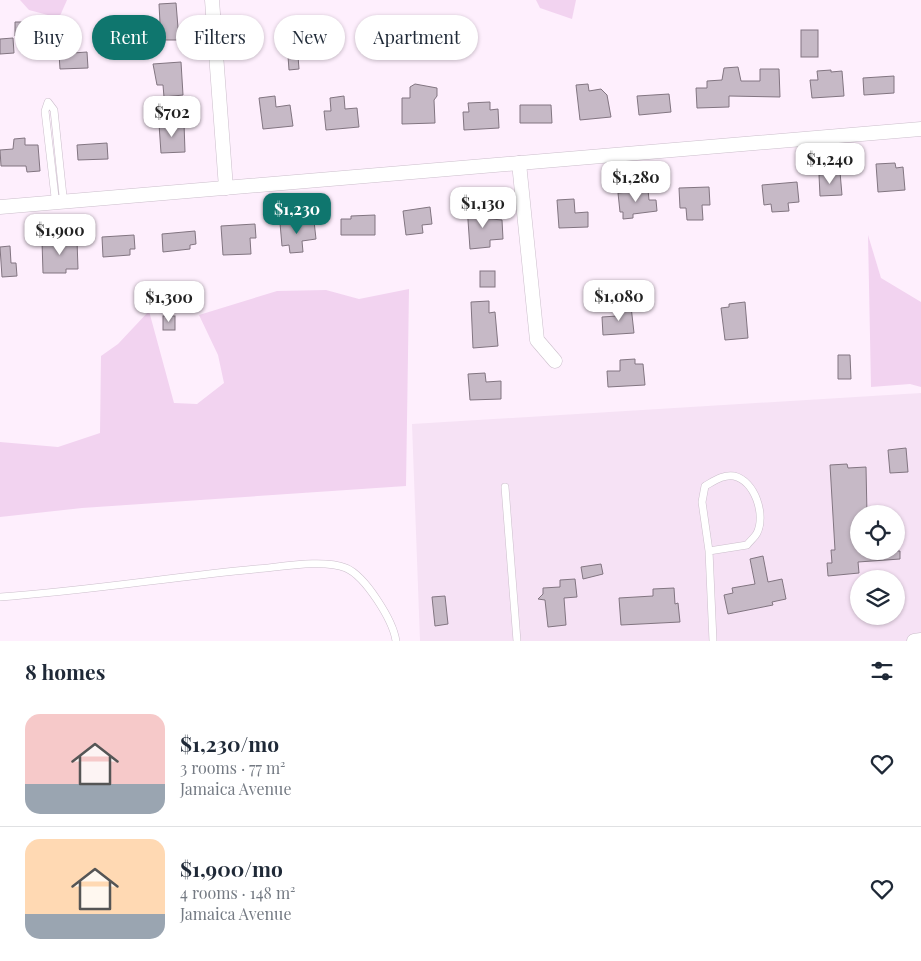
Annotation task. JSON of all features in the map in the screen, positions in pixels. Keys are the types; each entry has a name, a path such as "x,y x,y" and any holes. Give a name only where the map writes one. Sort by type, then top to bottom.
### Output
{"street":[{"path":"212,0 226,188"},
{"path":"0,207 921,130"},
{"path":"518,163 538,340 555,361"},
{"path":"914,641 921,640"}],"lane":[{"path":"48,102 54,110 56,128 63,196 59,202 55,197 54,188 46,110 48,102"},
{"path":"709,551 746,545 757,532 760,509 749,485 734,476 720,477 705,486 702,502 709,551 713,641"},
{"path":"504,487 517,641"},
{"path":"0,597 264,568 332,564 356,573 362,580 386,614 396,641"}],"shaded area":[{"path":"20,0 67,0 60,15 48,15 29,10"},
{"path":"536,0 576,0 572,19 540,8"},
{"path":"868,235 881,278 921,302 921,387 910,384 871,387"},
{"path":"409,289 406,486 82,508 0,517 0,442 58,447 100,433 101,356 118,344 149,311 174,403 197,404 224,383 218,355 199,315 277,291 326,290 359,299"},
{"path":"921,393 921,641 420,641 412,424"}],"building":[{"path":"176,3 176,40 166,40 166,15 160,15 159,4"},
{"path":"801,30 818,30 818,57 801,57"},
{"path":"13,38 14,53 0,54 0,39"},
{"path":"82,52 87,52 88,68 60,69 59,60 82,60"},
{"path":"288,60 298,60 299,69 289,70"},
{"path":"181,62 183,95 164,97 163,85 157,85 153,64"},
{"path":"738,67 741,81 760,81 760,69 779,69 780,97 729,96 729,107 697,108 696,88 707,88 707,81 722,80 724,68"},
{"path":"831,70 831,72 842,71 844,96 812,98 810,80 818,80 817,71"},
{"path":"894,76 894,93 864,95 863,78"},
{"path":"415,84 437,88 437,96 434,100 435,123 402,124 402,98 410,98 410,87"},
{"path":"588,84 589,91 601,89 607,95 611,117 580,120 576,85"},
{"path":"669,94 671,112 639,115 637,96"},
{"path":"275,96 276,107 290,105 293,126 263,129 259,98"},
{"path":"344,96 345,109 357,108 359,127 326,130 324,111 331,111 330,98"},
{"path":"490,102 490,110 498,109 499,128 464,130 463,112 469,112 468,103"},
{"path":"520,105 551,105 552,123 520,123"},
{"path":"184,123 185,152 161,153 159,124"},
{"path":"25,138 25,145 38,145 40,171 27,172 26,166 1,166 0,150 13,149 14,139"},
{"path":"107,143 108,159 78,160 77,145"},
{"path":"895,163 896,168 903,167 905,190 878,192 876,164"},
{"path":"840,172 842,195 820,196 819,175"},
{"path":"797,182 799,202 788,203 789,211 772,212 771,204 764,205 762,185"},
{"path":"709,187 710,205 702,205 703,220 687,220 686,208 680,208 679,188"},
{"path":"648,190 649,200 656,200 657,211 633,214 633,218 623,219 623,212 620,212 618,193"},
{"path":"574,199 575,213 588,212 588,227 559,228 557,200"},
{"path":"480,205 481,218 502,220 503,239 490,240 490,247 470,249 467,206"},
{"path":"430,207 432,224 422,225 423,233 406,235 403,211"},
{"path":"375,215 375,235 341,235 341,219 351,219 351,216"},
{"path":"301,221 301,223 314,221 316,239 302,241 303,252 290,253 289,245 282,246 280,223"},
{"path":"255,224 256,238 250,238 251,254 223,255 221,226"},
{"path":"195,231 196,244 190,245 190,249 163,252 162,234"},
{"path":"134,235 135,249 130,249 130,255 103,257 102,237"},
{"path":"77,240 78,269 66,269 66,273 43,273 42,241"},
{"path":"10,246 11,263 16,263 17,276 2,277 0,247"},
{"path":"480,271 495,271 495,287 480,287"},
{"path":"489,301 489,313 495,312 498,346 473,348 471,302"},
{"path":"745,302 748,338 725,340 721,308 729,307 729,304"},
{"path":"631,306 634,333 603,335 602,317 617,316 616,307"},
{"path":"163,316 175,316 175,330 163,330"},
{"path":"838,355 850,355 851,379 838,379"},
{"path":"635,359 635,364 643,364 645,385 608,387 607,371 620,371 620,360"},
{"path":"485,373 486,382 501,381 501,399 470,400 468,374"},
{"path":"906,448 908,472 890,473 888,450"},
{"path":"847,464 848,468 866,467 867,505 850,505 850,560 886,560 858,562 859,570 850,570 850,574 828,576 827,563 832,563 831,550 835,550 830,465"},
{"path":"763,556 768,582 782,579 786,599 772,602 773,605 728,614 724,595 733,593 732,588 755,584 750,559"},
{"path":"601,564 603,574 583,579 581,567"},
{"path":"575,579 577,597 564,598 566,625 548,627 545,600 538,599 543,594 543,588 560,587 560,580"},
{"path":"674,588 675,604 678,603 680,622 621,625 619,598 653,596 653,589"},
{"path":"445,596 448,624 435,626 432,597"}]}
